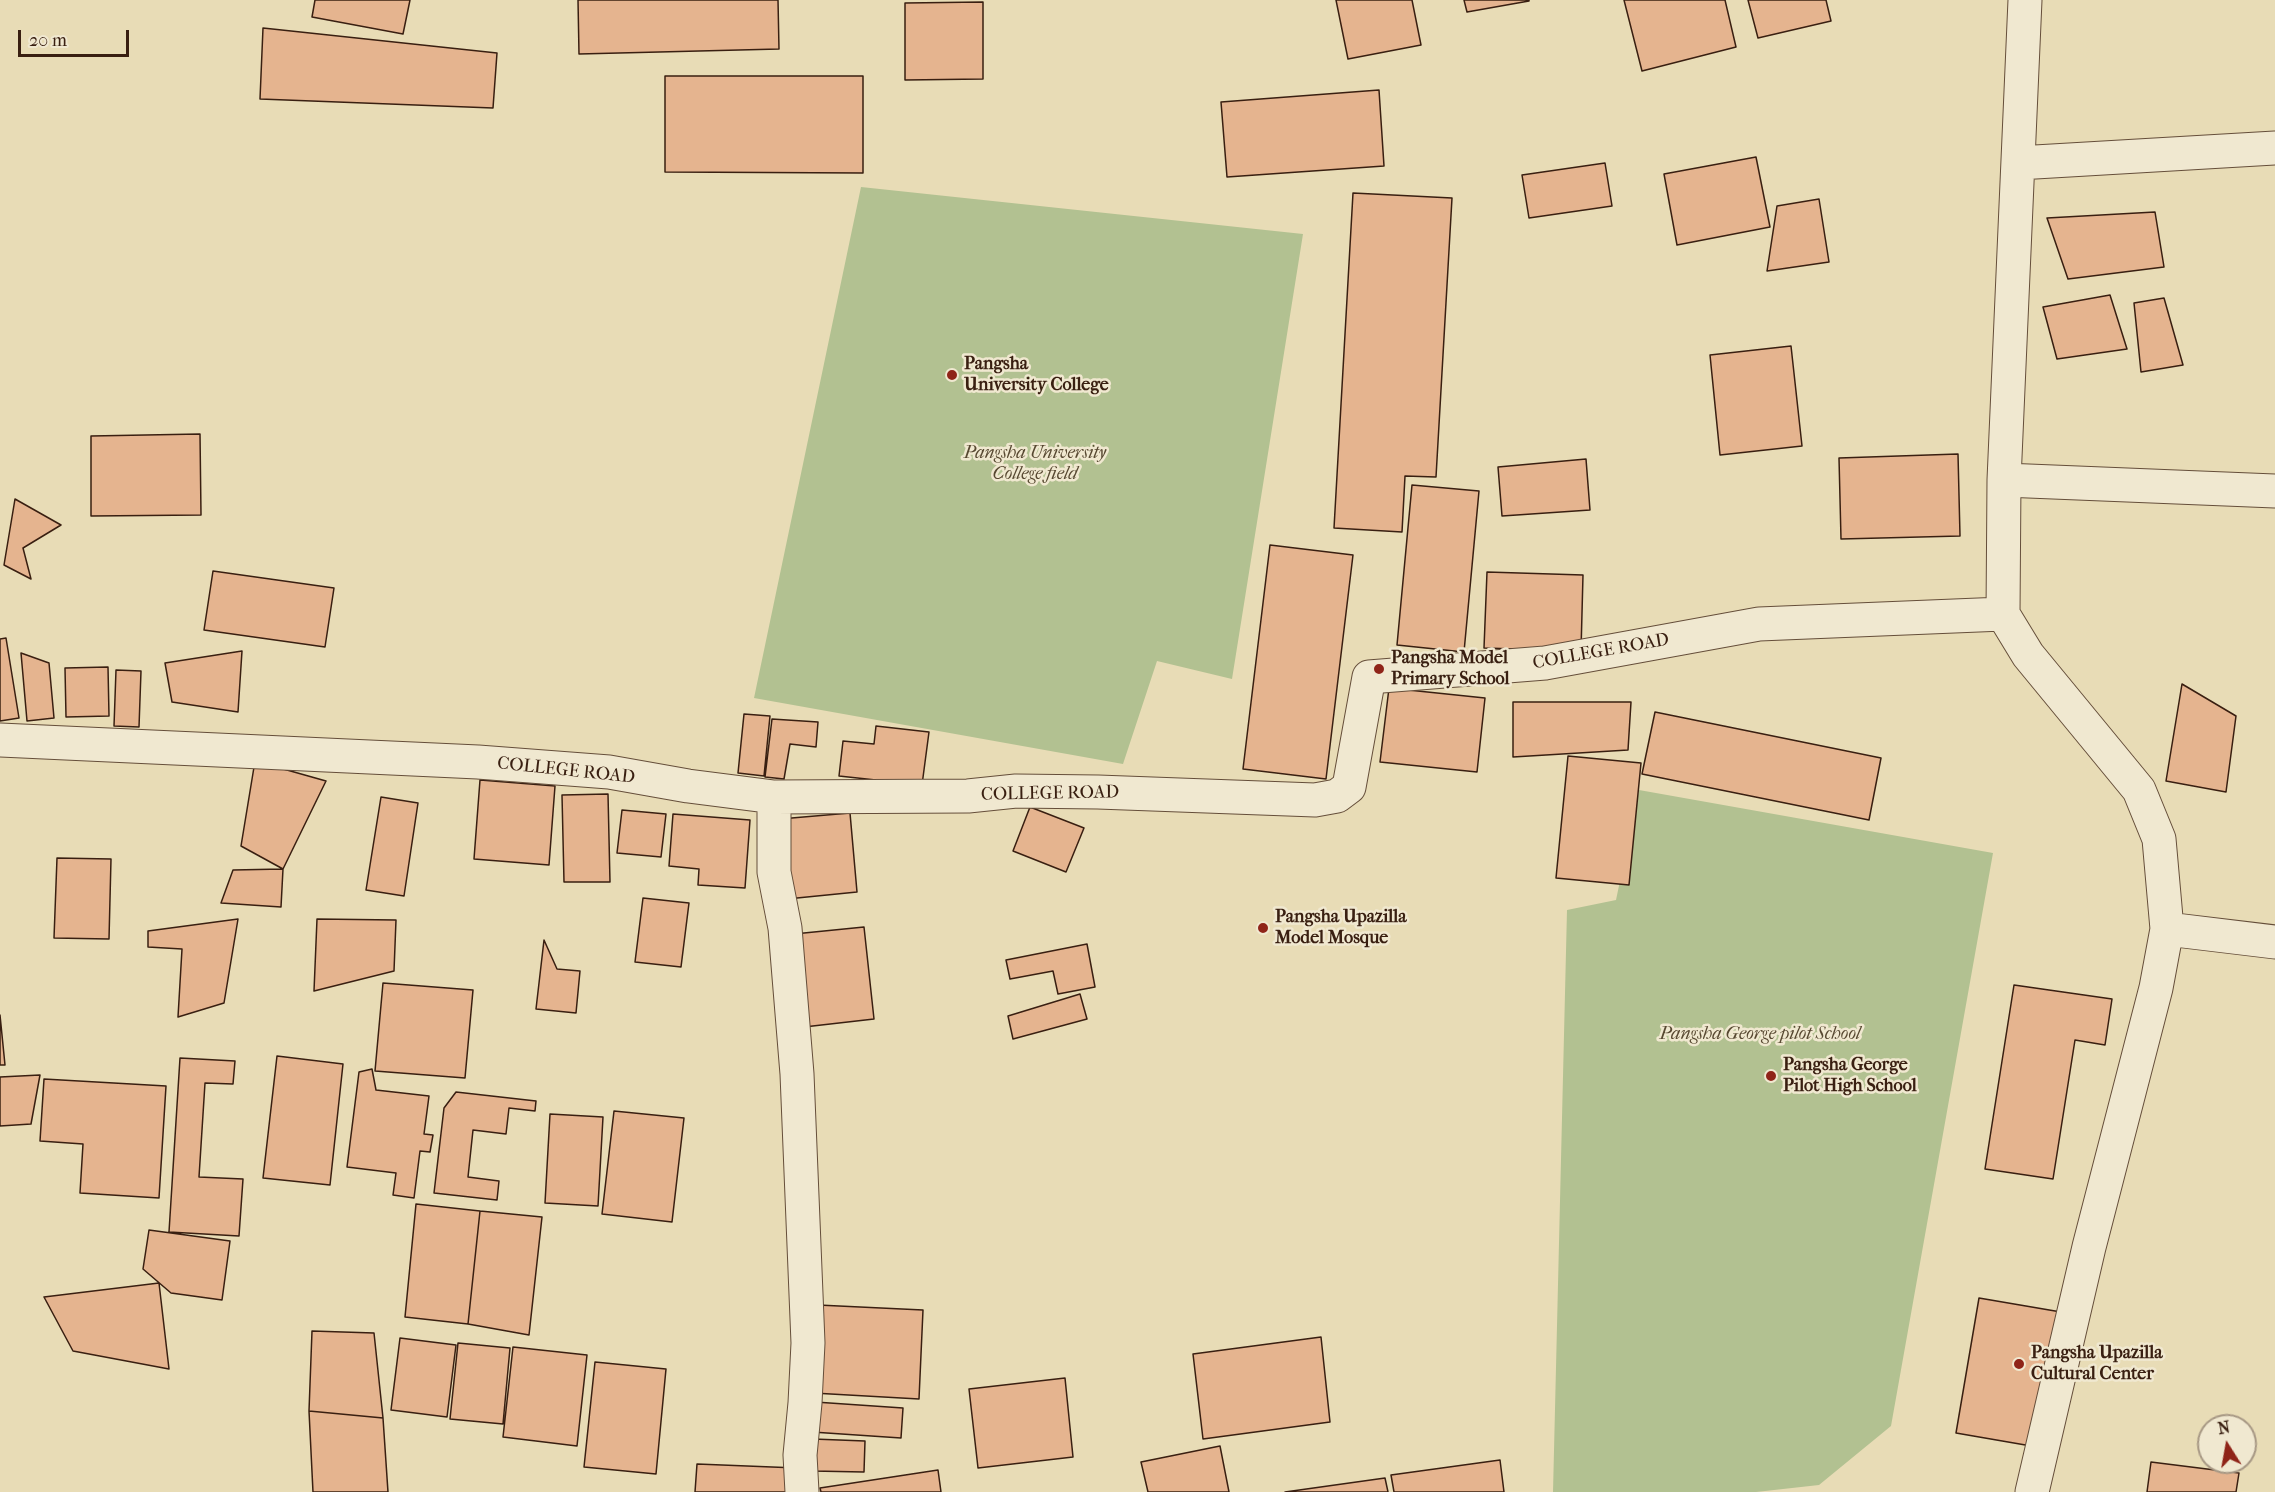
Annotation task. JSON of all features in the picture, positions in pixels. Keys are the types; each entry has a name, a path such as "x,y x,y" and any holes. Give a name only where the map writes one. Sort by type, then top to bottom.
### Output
{"street":[{"path":"2025,0 2004,480 2003,614 2028,655 2139,790 2159,839 2167,929 2156,988 2089,1247 2032,1492"},
{"path":"2018,163 2275,148"},
{"path":"2004,480 2275,491"},
{"name":"COLLEGE ROAD","path":"0,740 478,762 609,772 688,786 774,797 968,796 1016,791 1315,800 1337,796 1349,787 1369,677 1545,663 1759,624 2003,614"},
{"path":"774,797 774,872 785,928 797,1074 808,1343 800,1455 802,1492"},
{"path":"2167,929 2275,942"}],"green space":[{"name":"Pangsha University College field","path":"861,187 1303,234 1232,679 1157,661 1123,764 754,698"},
{"name":"Pangsha George pilot School","path":"1639,790 1993,853 1891,1426 1819,1485 1756,1492 1553,1492 1567,910 1616,900"}],"building":[{"path":"315,0 410,0 403,34 312,17"},
{"path":"578,0 778,0 779,49 579,54"},
{"path":"1336,0 1412,0 1421,45 1348,59"},
{"path":"1464,0 1529,0 1529,1 1467,12"},
{"path":"1624,0 1725,0 1736,47 1642,71"},
{"path":"1748,0 1826,0 1831,21 1758,38"},
{"path":"983,2 983,79 905,80 905,3"},
{"path":"263,28 497,53 493,108 260,99"},
{"path":"665,76 863,76 863,173 665,172"},
{"path":"1379,90 1384,166 1227,177 1221,102"},
{"path":"1756,157 1770,227 1677,245 1664,174"},
{"path":"1605,163 1612,206 1529,218 1522,175"},
{"path":"1353,193 1452,198 1436,477 1405,476 1402,532 1334,528"},
{"path":"1819,199 1829,262 1767,271 1777,206"},
{"path":"2155,212 2164,267 2068,279 2047,218"},
{"path":"2110,295 2127,349 2057,359 2043,307"},
{"path":"2164,298 2183,365 2141,372 2134,303"},
{"path":"1791,346 1802,446 1720,455 1710,355"},
{"path":"200,434 201,515 91,516 91,436"},
{"path":"1958,454 1960,536 1841,539 1839,458"},
{"path":"1586,459 1590,510 1502,516 1498,467"},
{"path":"1412,485 1479,491 1464,652 1397,645"},
{"path":"15,499 61,525 23,548 31,579 4,565"},
{"path":"1270,545 1353,555 1326,779 1243,769"},
{"path":"213,571 334,588 325,647 204,630"},
{"path":"1487,572 1583,575 1581,651 1484,648"},
{"path":"6,638 19,718 0,721 0,639"},
{"path":"242,651 238,712 172,702 165,663"},
{"path":"21,653 49,663 54,718 27,721"},
{"path":"108,667 109,716 66,717 65,668"},
{"path":"116,670 141,671 139,727 114,726"},
{"path":"2182,684 2236,716 2226,792 2166,781"},
{"path":"1389,688 1485,698 1477,772 1380,762"},
{"path":"1513,702 1631,702 1628,750 1513,757"},
{"path":"1655,712 1881,758 1869,820 1642,774"},
{"path":"744,714 770,716 764,776 738,773"},
{"path":"772,719 818,722 816,747 790,744 784,779 765,777"},
{"path":"876,726 929,732 922,785 839,776 843,741 874,744"},
{"path":"1568,756 1641,763 1629,885 1556,878"},
{"path":"255,761 326,781 283,869 241,846"},
{"path":"480,780 555,786 549,865 474,859"},
{"path":"608,794 610,882 564,882 562,795"},
{"path":"381,797 418,803 404,896 366,890"},
{"path":"1030,807 1084,828 1066,872 1013,851"},
{"path":"622,810 666,814 661,857 617,853"},
{"path":"850,813 857,892 787,899 780,819"},
{"path":"673,814 750,820 745,888 698,885 699,869 669,866"},
{"path":"57,858 111,859 109,939 54,938"},
{"path":"283,869 281,907 221,903 233,870"},
{"path":"643,898 689,903 681,967 635,962"},
{"path":"238,919 224,1003 178,1017 182,949 148,947 148,931"},
{"path":"317,919 396,920 394,971 314,991"},
{"path":"864,927 874,1019 804,1027 794,934"},
{"path":"544,940 557,969 580,971 576,1013 536,1009"},
{"path":"1087,944 1095,987 1058,994 1053,971 1010,979 1006,960"},
{"path":"383,983 473,990 465,1078 375,1071"},
{"path":"2014,985 2112,999 2105,1045 2075,1040 2053,1179 1985,1169"},
{"path":"1080,994 1087,1019 1013,1039 1008,1016"},
{"path":"0,1015 5,1065 0,1065"},
{"path":"277,1056 343,1064 330,1185 263,1178"},
{"path":"180,1058 235,1061 233,1084 205,1083 199,1177 243,1179 239,1236 169,1232"},
{"path":"372,1069 376,1090 429,1096 424,1134 433,1135 430,1152 420,1151 414,1198 393,1195 396,1173 347,1167 359,1072"},
{"path":"40,1075 31,1124 0,1126 0,1077"},
{"path":"44,1079 166,1086 159,1198 80,1193 83,1144 40,1141"},
{"path":"456,1092 536,1101 535,1111 509,1108 506,1134 473,1130 468,1177 499,1181 497,1200 434,1193 444,1108"},
{"path":"614,1111 684,1118 672,1222 602,1214"},
{"path":"550,1114 603,1117 598,1206 545,1203"},
{"path":"416,1204 480,1211 468,1324 405,1317"},
{"path":"480,1211 542,1217 529,1335 468,1324"},
{"path":"149,1230 230,1241 222,1300 171,1293 143,1269"},
{"path":"159,1283 169,1369 73,1351 44,1297"},
{"path":"1979,1298 2061,1312 2037,1447 1956,1433"},
{"path":"818,1305 923,1310 919,1399 813,1393"},
{"path":"312,1331 374,1333 383,1418 309,1411"},
{"path":"1321,1337 1330,1422 1203,1439 1193,1354"},
{"path":"400,1338 456,1345 447,1417 391,1410"},
{"path":"458,1343 510,1348 503,1424 450,1419"},
{"path":"513,1347 587,1355 577,1446 503,1437"},
{"path":"595,1362 666,1369 656,1474 584,1467"},
{"path":"1065,1378 1073,1457 978,1468 969,1389"},
{"path":"815,1402 903,1408 901,1438 812,1432"},
{"path":"309,1411 383,1418 388,1492 313,1492"},
{"path":"813,1439 865,1441 864,1472 812,1471"},
{"path":"1220,1446 1229,1492 1148,1492 1141,1462"},
{"path":"1500,1460 1504,1492 1394,1492 1391,1475"},
{"path":"2151,1462 2197,1468 2197,1474 2239,1474 2236,1492 2147,1492"},
{"path":"697,1464 797,1468 796,1492 695,1492"},
{"path":"938,1470 941,1492 821,1492 820,1488"},
{"path":"1385,1478 1388,1492 1285,1492"}],"place":[{"name":"Pangsha University College","path":"952,375"},
{"name":"Pangsha Model Primary School","path":"1379,669"},
{"name":"Pangsha Upazilla Model Mosque","path":"1263,928"},
{"name":"Pangsha George Pilot High School","path":"1771,1076"},
{"name":"Pangsha Upazilla Cultural Center","path":"2019,1364"}]}
